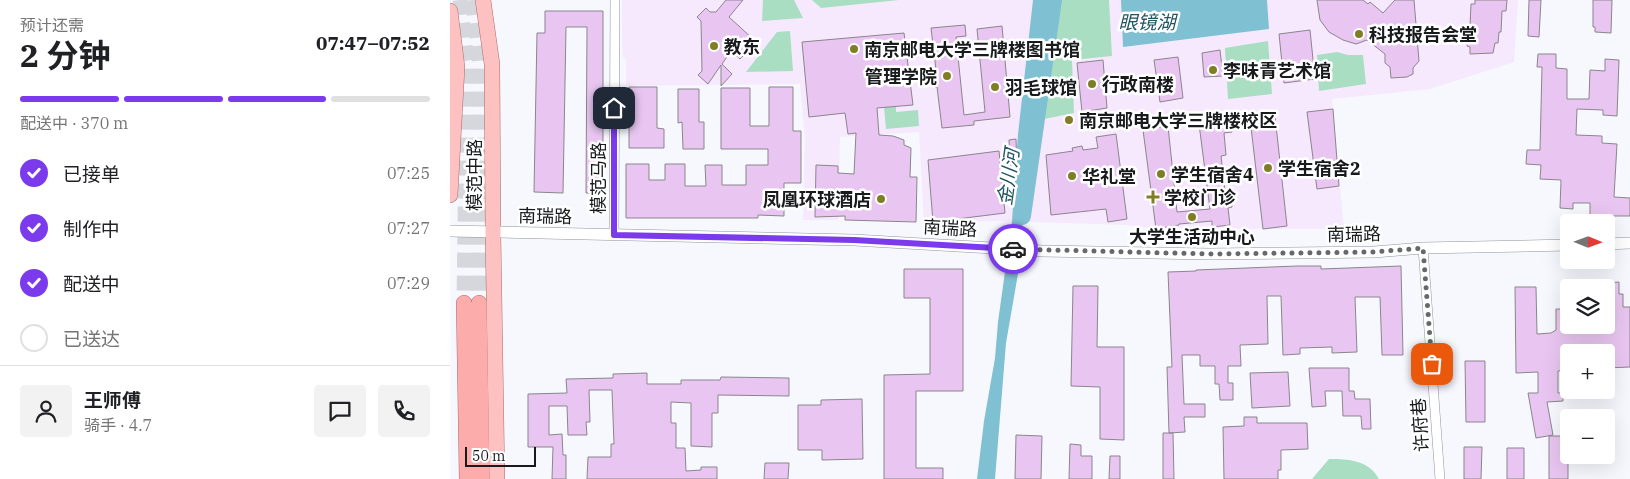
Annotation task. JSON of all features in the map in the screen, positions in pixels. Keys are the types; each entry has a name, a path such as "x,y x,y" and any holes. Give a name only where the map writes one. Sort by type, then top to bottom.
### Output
{"highway":[{"path":"467,478 471,303 492,479"}],"main road":[{"name":"模范中路","path":"483,0 492,64 492,232 496,350 492,479"},
{"path":"450,11 457,67 450,195"}],"street":[{"name":"模范马路","path":"614,235 615,0"},
{"name":"南瑞路","path":"450,231 854,240 1042,251 1210,254 1374,252 1423,248 1560,245"},
{"path":"1615,244 1630,243"},
{"name":"许府巷","path":"1423,248 1440,479"}],"shaded area":[{"name":"南京邮电大学三牌楼校区","path":"622,0 1518,0 1514,62 1430,89 1332,99 1344,229 1156,229 1127,225 998,221 924,223 919,132 840,137 838,220 803,220 805,139 800,84 626,86 626,60 623,58 622,42"}],"green space":[{"path":"763,0 794,0 803,18 762,21"},
{"path":"812,0 899,0 821,8"},
{"path":"1052,0 1109,0 1112,56 1072,60 1074,113 1039,120"},
{"path":"790,31 793,71 746,72 777,32"},
{"path":"1268,41 1272,94 1228,99 1225,48"},
{"path":"1337,52 1348,55 1363,55 1366,84 1319,91 1317,55"},
{"path":"896,106 896,112 918,110 919,126 886,129 884,107"},
{"path":"1329,459 1351,460 1364,464 1379,479 1312,479"}],"water":[{"path":"1033,0 1046,0 1027,168 1019,268 1006,343 995,479 977,479 984,421 995,358 1012,221 1018,134"},
{"name":"眼镜湖","path":"1121,0 1267,0 1269,29 1123,47"}],"building":[{"name":"教东","path":"726,0 743,0 729,17 753,39 751,42 754,45 740,59 727,47 727,57 722,64 732,74 721,86 721,65 708,84 698,75 702,71 701,21 697,17 706,8 710,12 716,12"},
{"path":"1317,0 1363,0 1368,4 1370,2 1383,13 1395,0 1414,0 1419,61 1413,68 1413,74 1407,77 1391,78 1390,67 1385,63 1385,54 1367,40 1356,44 1343,40 1329,32 1320,20"},
{"path":"1475,0 1507,0 1506,11 1502,11 1501,32 1499,32 1498,43 1495,43 1493,53 1470,54 1470,47 1467,46 1471,4 1475,4"},
{"path":"1529,0 1541,0 1539,37 1528,36"},
{"path":"1593,0 1612,0 1611,33 1595,32 1595,27 1593,27"},
{"path":"545,11 603,11 603,193 586,193 587,27 566,27 563,193 534,192 537,33 545,33"},
{"path":"965,25 966,36 956,37 964,115 985,112 977,29 1002,26 1010,117 974,121 974,125 942,128 933,70 936,70 931,28"},
{"path":"1310,30 1315,79 1284,83 1279,34"},
{"path":"904,33 913,105 877,108 879,135 893,136 904,140 904,145 911,148 910,177 917,177 916,222 845,220 845,216 815,217 816,165 838,166 838,173 854,174 856,133 848,134 845,113 809,117 802,42"},
{"name":"李味青艺术馆","path":"1220,50 1223,76 1204,77 1202,53"},
{"path":"1538,54 1556,54 1556,68 1567,69 1567,99 1589,99 1590,70 1605,71 1605,59 1619,60 1617,116 1603,115 1603,110 1577,109 1576,135 1602,136 1602,143 1617,144 1614,197 1630,198 1630,216 1590,214 1590,203 1573,203 1573,209 1560,208 1561,180 1540,179 1541,165 1526,164 1527,150 1540,150 1542,67 1537,67"},
{"path":"1178,57 1183,98 1160,102 1154,60"},
{"name":"行政南楼","path":"1103,60 1107,108 1082,112 1077,63"},
{"path":"629,87 657,87 657,128 664,129 664,148 629,148"},
{"path":"769,87 793,87 793,131 801,131 801,183 784,183 784,216 758,215 758,218 626,218 626,164 649,164 649,180 665,180 665,164 685,164 685,186 706,186 705,165 722,165 722,185 746,185 746,165 768,165 768,149 721,149 721,88 750,88 750,126 769,126"},
{"path":"678,89 699,89 699,122 704,122 704,149 683,149 682,122 678,123"},
{"path":"1333,109 1339,186 1317,189 1307,112"},
{"name":"学生宿舍2","path":"1275,116 1287,226 1263,229 1250,119"},
{"path":"1231,120 1232,132 1224,133 1226,155 1221,156 1225,191 1231,189 1232,207 1228,208 1230,225 1212,227 1212,221 1179,224 1156,229 1143,130 1168,126 1177,212 1210,209 1199,124"},
{"path":"1116,134 1127,219 1108,222 1106,209 1051,215 1046,155 1073,151 1072,148 1082,146 1083,150 1098,148 1096,137"},
{"path":"1016,139 1017,169 1010,169 1009,140"},
{"path":"999,151 1005,213 933,222 928,160"},
{"path":"1321,266 1321,269 1401,266 1403,355 1382,355 1380,297 1355,297 1357,352 1332,353 1332,347 1300,348 1300,354 1283,355 1281,296 1267,296 1268,344 1240,345 1241,366 1228,366 1228,383 1233,383 1233,400 1220,400 1219,384 1215,384 1215,366 1200,366 1200,355 1182,355 1184,404 1205,404 1205,417 1184,417 1185,432 1169,433 1167,367 1172,367 1168,272"},
{"path":"904,269 963,269 963,391 916,391 916,468 943,468 943,479 884,479 884,375 930,374 930,298 904,298"},
{"path":"1615,282 1619,282 1619,294 1623,294 1623,307 1630,307 1630,367 1615,368 1615,344 1560,344 1558,393 1560,393 1560,399 1563,399 1563,401 1547,402 1553,435 1536,438 1528,393 1538,393 1538,372 1516,373 1515,287 1536,287 1537,334 1551,333 1556,330 1556,309 1560,309 1560,334 1615,334"},
{"path":"1073,286 1098,286 1097,347 1124,347 1124,440 1100,439 1100,387 1071,386"},
{"path":"1465,361 1485,361 1485,422 1466,422"},
{"path":"1309,368 1349,368 1349,391 1354,391 1355,399 1370,399 1371,429 1362,429 1361,416 1343,416 1342,391 1325,391 1326,406 1312,407"},
{"path":"1288,372 1290,406 1252,408 1250,373"},
{"path":"647,373 647,384 681,384 681,380 720,380 721,377 789,378 789,396 718,395 718,413 712,413 712,447 691,446 691,403 671,402 671,423 676,423 676,448 685,448 686,471 701,470 701,467 717,467 717,479 587,479 588,457 611,457 611,444 614,444 612,390 589,390 590,422 586,422 587,435 568,435 567,406 549,406 549,435 562,434 563,455 566,455 566,479 552,479 553,447 528,447 528,394 567,393 566,379 613,378 613,374"},
{"path":"862,399 863,459 822,460 822,450 798,450 798,405 821,405 821,400"},
{"path":"1244,417 1257,417 1257,423 1307,423 1308,449 1281,450 1281,470 1278,470 1278,479 1224,479 1223,427 1244,426"},
{"path":"1163,433 1173,433 1174,479 1163,479"},
{"path":"1016,435 1042,436 1041,479 1015,479"},
{"path":"1549,436 1560,436 1560,464 1568,464 1568,479 1549,479"},
{"path":"1070,444 1081,445 1081,456 1092,456 1092,479 1069,479"},
{"path":"1464,447 1482,447 1481,479 1464,479"},
{"path":"1507,448 1524,448 1524,479 1507,479"},
{"path":"1110,456 1120,456 1120,479 1109,479"},
{"path":"765,463 789,463 788,479 764,479"}],"waterway":[{"name":"金川河","path":"1022,216 1053,0"}],"tunnel":[{"path":"460,0 467,63 464,303"},
{"path":"473,0 480,68 479,303"}],"way so far":[{"path":"1013,249 1210,254 1374,252 1423,248 1432,364"}],"place":[{"name":"科技报告会堂","path":"1359,34"},
{"name":"教东","path":"714,46"},
{"name":"南京邮电大学三牌楼图书馆","path":"854,49"},
{"name":"李味青艺术馆","path":"1213,70"},
{"name":"管理学院","path":"947,76"},
{"name":"行政南楼","path":"1092,84"},
{"name":"羽毛球馆","path":"995,87"},
{"name":"南京邮电大学三牌楼校区","path":"1069,120"},
{"name":"学生宿舍2","path":"1268,168"},
{"name":"学生宿舍4","path":"1161,174"},
{"name":"华礼堂","path":"1072,176"},
{"name":"学校门诊","path":"1153,197"},
{"name":"凤凰环球酒店","path":"881,199"},
{"name":"大学生活动中心","path":"1192,217"}],"route":[{"path":"614,108 614,235 854,240 1013,249"}]}
